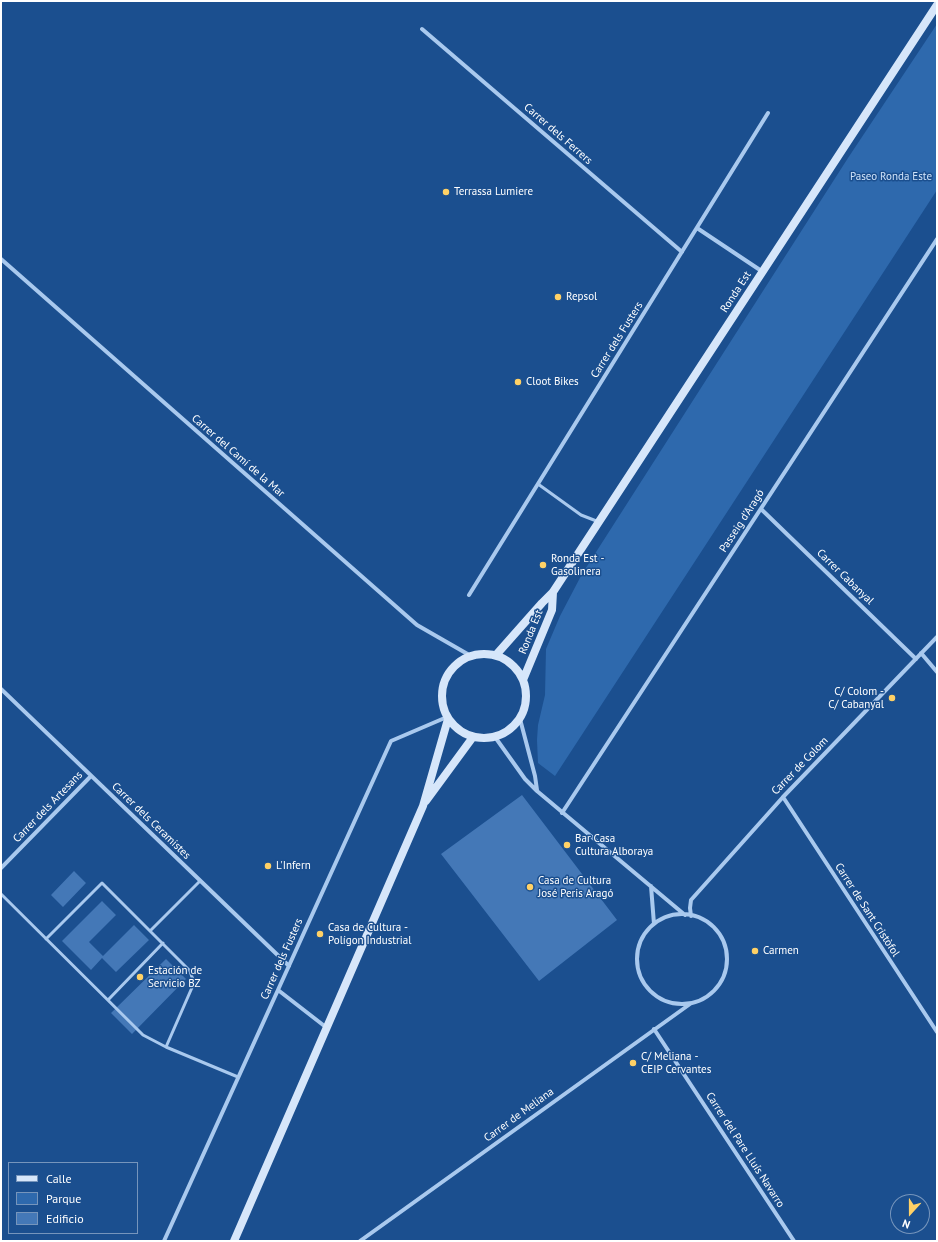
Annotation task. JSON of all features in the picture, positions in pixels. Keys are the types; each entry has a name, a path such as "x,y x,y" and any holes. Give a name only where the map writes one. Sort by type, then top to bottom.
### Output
{"main road":[{"name":"Ronda Est","path":"496,655 553,592 937,5"},
{"name":"Ronda Est","path":"523,680 552,610 553,592"},
{"path":"496,655 512,664 523,680 526,700 520,719 510,730 495,737 474,737 459,730 448,718 441,695 451,669 471,656 496,655"},
{"path":"234,1241 423,806 448,718"},
{"path":"423,806 474,737"}],"street":[{"name":"Carrer dels Ferrers","path":"422,29 682,252"},
{"name":"Carrer dels Fusters","path":"469,595 768,113"},
{"path":"697,228 763,272"},
{"name":"Passeig d'Aragó","path":"562,812 937,239"},
{"name":"Carrer del Camí de la Mar","path":"1,259 417,625 471,656"},
{"name":"Carrer Cabanyal","path":"761,508 916,659"},
{"name":"Carrer de Colom","path":"691,916 691,900 783,797 937,637"},
{"path":"921,653 937,672"},
{"name":"Carrer dels Ceramistes","path":"1,689 289,966"},
{"name":"Carrer dels Fusters","path":"164,1241 391,741 448,718"},
{"path":"520,719 535,776 537,791"},
{"path":"495,737 525,779 537,791 685,915"},
{"name":"Carrer dels Artesans","path":"1,868 91,776"},
{"name":"Carrer de Sant Cristòfol","path":"783,797 937,1032"},
{"path":"651,886 654,924"},
{"path":"674,915 691,916 704,920 715,929 724,942 727,956 726,971 720,983 712,993 702,1000 690,1004 677,1004 664,1000 654,994 645,985 638,971 637,956 640,942 648,929 654,924 674,915"},
{"path":"278,990 327,1028"},
{"name":"Carrer de Meliana","path":"360,1241 690,1004"},
{"name":"Carrer del Pare Lluís Navarro","path":"654,1029 794,1241"}],"lane":[{"path":"538,484 581,515 599,522"},
{"path":"150,931 200,881"},
{"path":"46,938 102,883 190,971 194,984 166,1047"},
{"path":"1,894 143,1035 166,1047 238,1077"},
{"path":"108,1000 163,943"}],"green space":[{"name":"Paseo Ronda Este","path":"937,24 937,190 555,776 538,763 537,740 538,725 545,695 546,649 560,616 582,574 848,158"}],"building":[{"name":"Casa de Cultura José Peris Aragó","path":"522,795 617,920 539,981 441,854"},
{"path":"74,871 86,883 63,907 51,895"},
{"path":"102,901 116,915 89,942 103,956 134,925 149,940 116,972 102,958 91,970 62,941"},
{"path":"166,959 186,979 132,1034 111,1013"}],"place":[{"name":"Terrassa Lumiere","path":"446,192"},
{"name":"Repsol","path":"558,297"},
{"name":"Cloot Bikes","path":"518,382"},
{"name":"Ronda Est - Gasolinera","path":"543,565"},
{"name":"C/ Colom - C/ Cabanyal","path":"892,698"},
{"name":"Bar Casa Cultura Alboraya","path":"567,845"},
{"name":"L'Infern","path":"268,866"},
{"name":"Casa de Cultura José Peris Aragó","path":"530,887"},
{"name":"Casa de Cultura - Polígon Industrial","path":"320,934"},
{"name":"Carmen","path":"755,951"},
{"name":"Estación de Servicio BZ","path":"140,977"},
{"name":"C/ Meliana - CEIP Cervantes","path":"633,1063"}]}
